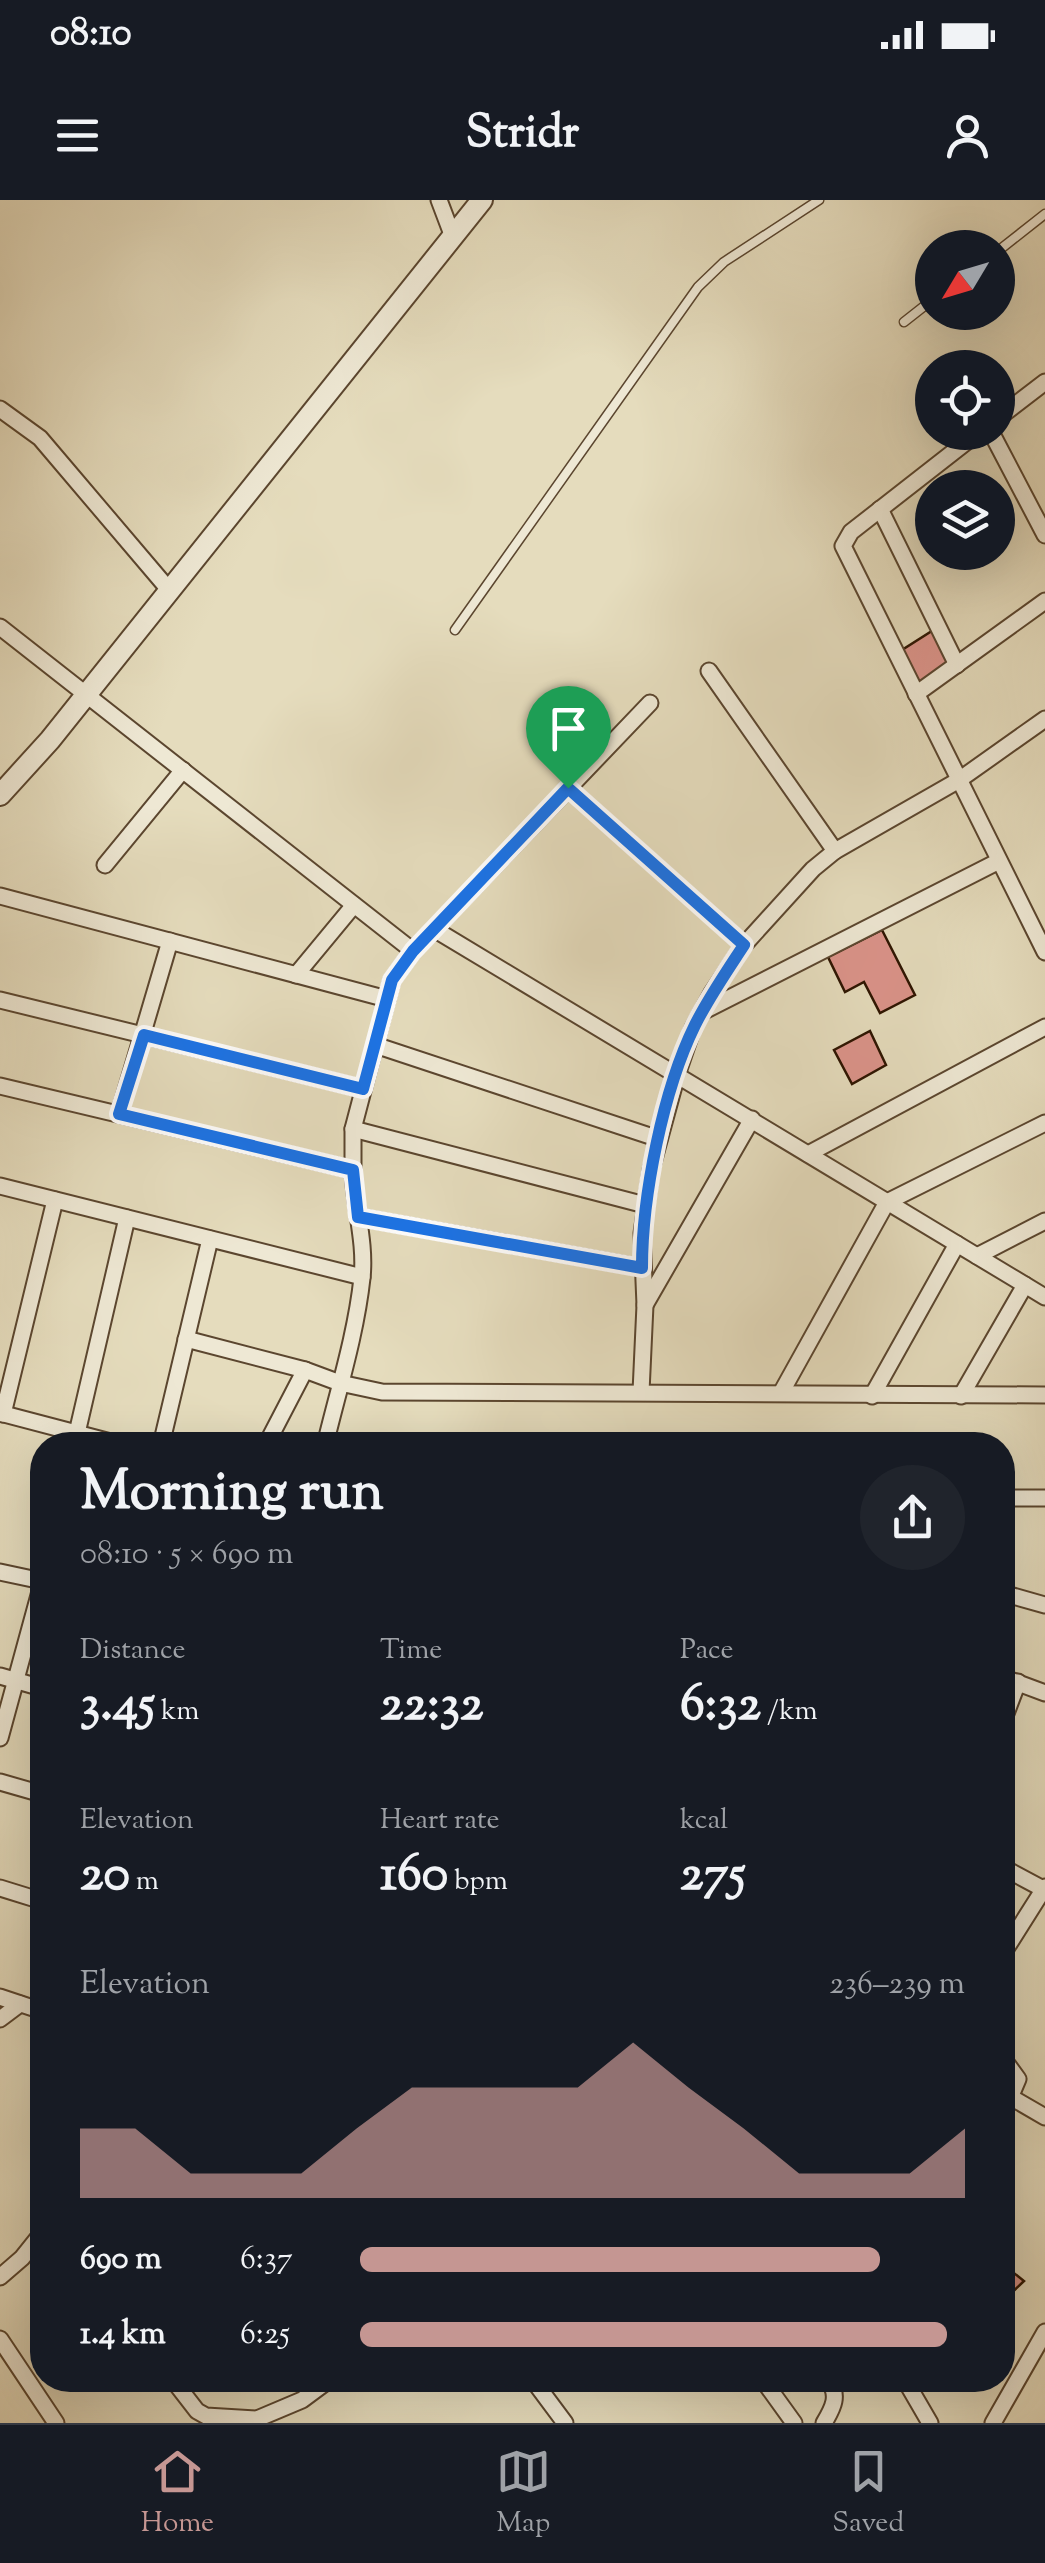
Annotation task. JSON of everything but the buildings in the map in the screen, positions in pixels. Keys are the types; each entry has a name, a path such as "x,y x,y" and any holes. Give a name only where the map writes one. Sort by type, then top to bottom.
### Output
{"street":[{"path":"439,200 453,236"},
{"path":"0,795 50,740 482,200"},
{"path":"1015,405 1045,382"},
{"path":"0,409 40,438 170,591"},
{"path":"956,450 851,532 844,546 1045,952"},
{"path":"1000,450 1045,535"},
{"path":"880,509 956,665"},
{"path":"916,694 1045,601"},
{"path":"1,630 413,951"},
{"path":"708,671 835,851"},
{"path":"328,1432 362,1278 353,1129 392,980 434,928 650,704"},
{"path":"641,1392 645,1205 676,1075 702,1012 744,945 835,851 959,780 1045,718"},
{"path":"105,865 183,770"},
{"path":"568,788 744,945"},
{"path":"702,1012 999,861"},
{"path":"0,896 387,999"},
{"path":"296,975 354,904"},
{"path":"434,928 1045,1297"},
{"path":"119,1114 170,941"},
{"path":"0,1000 363,1089"},
{"path":"808,1154 1045,1027"},
{"path":"374,1045 659,1140"},
{"path":"0,1086 353,1170"},
{"path":"645,1305 752,1120"},
{"path":"780,1393 888,1202 1045,1123"},
{"path":"353,1129 645,1205"},
{"path":"0,1186 362,1278"},
{"path":"55,1200 2,1414 73,1432"},
{"path":"358,1217 642,1268"},
{"path":"77,1432 127,1218"},
{"path":"976,1256 1045,1221"},
{"path":"164,1432 210,1239"},
{"path":"872,1396 956,1244"},
{"path":"960,1396 1025,1285"},
{"path":"186,1339 305,1370 340,1384 382,1392 1045,1395"},
{"path":"273,1432 305,1370"},
{"path":"1015,1498 1045,1498"},
{"path":"0,1572 30,1579"},
{"path":"1015,1597 1045,1605"},
{"path":"0,1738 7,1678 30,1615"},
{"path":"1015,1681 1045,1693"},
{"path":"0,1782 30,1791"},
{"path":"1015,1874 1044,1889 1015,1934"},
{"path":"0,1888 30,1897"},
{"path":"0,1997 30,2007"},
{"path":"0,2019 20,2004"},
{"path":"1015,2099 1045,2117"},
{"path":"2,2271 30,2244"},
{"path":"1015,2384 1045,2332"},
{"path":"0,2339 30,2384"},
{"path":"35,2392 56,2423"},
{"path":"182,2392 206,2416 256,2419 313,2392"},
{"path":"542,2392 565,2423"},
{"path":"772,2392 794,2423"},
{"path":"824,2423 833,2392"},
{"path":"912,2392 930,2423"},
{"path":"992,2423 1010,2392"}],"lane":[{"path":"456,630 698,287 724,262 819,200"},
{"path":"1015,238 1045,214"},
{"path":"904,322 915,313"}],"route":[{"path":"568,788 744,945 694,1028 676,1075 651,1170 642,1232 642,1268 358,1217 353,1170 119,1114 144,1035 363,1089 392,980 413,951 568,788"}]}
